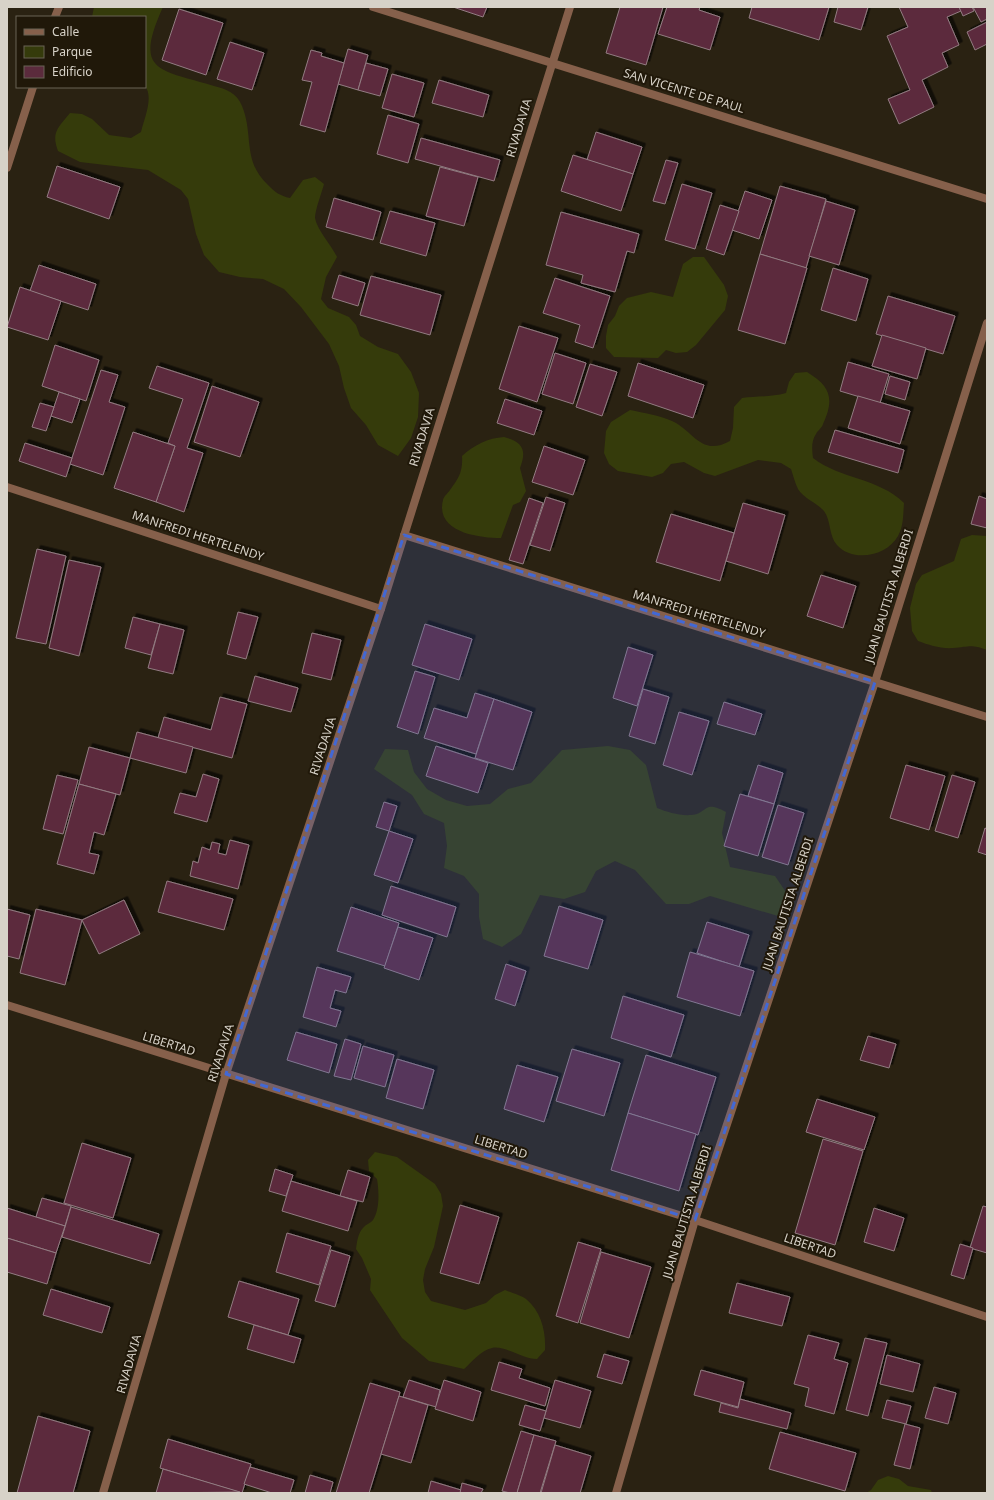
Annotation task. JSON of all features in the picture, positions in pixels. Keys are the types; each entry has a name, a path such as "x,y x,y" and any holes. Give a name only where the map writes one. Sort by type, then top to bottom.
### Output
{"street":[{"name":"SAN VICENTE DE PAUL","path":"373,7 987,199"},
{"name":"RIVADAVIA","path":"103,1493 226,1074 381,609 570,7"},
{"path":"7,168 33,88"},
{"name":"JUAN BAUTISTA ALBERDI","path":"616,1493 695,1220 875,682 987,323"},
{"name":"MANFREDI HERTELENDY","path":"7,487 381,609"},
{"name":"MANFREDI HERTELENDY","path":"404,535 987,717"},
{"name":"LIBERTAD","path":"7,1005 695,1220 987,1317"}],"highlighted area":[{"path":"404,535 875,682 695,1220 226,1074"}],"green space":[{"path":"94,7 163,7 154,29 151,45 151,57 157,65 166,71 179,76 227,90 237,98 242,106 245,117 255,167 260,176 275,192 290,198 303,180 315,177 324,184 315,218 316,223 337,257 326,277 321,299 328,308 349,317 356,325 360,336 378,347 398,354 411,372 419,393 418,417 411,438 398,456 378,445 366,425 351,408 344,388 339,366 329,344 301,307 284,289 263,279 240,277 219,272 204,255 196,234 188,199 181,190 148,170 80,162 58,151 55,139 57,130 70,113 82,114 92,119 109,135 131,138 141,132 146,115 149,96 146,88 146,16 92,16"},
{"path":"693,257 704,257 724,285 728,296 725,310 696,345 687,352 676,353 666,350 658,358 614,357 606,348 606,336 608,325 615,316 619,306 627,298 651,292 673,297 683,264"},
{"path":"807,372 821,382 828,394 829,400 827,415 813,440 813,458 835,470 883,488 904,503 902,524 898,536 893,543 878,552 869,555 852,554 844,551 837,545 834,542 828,519 824,511 800,492 791,469 781,463 758,460 715,476 704,473 684,462 671,464 663,473 652,477 618,471 609,464 604,453 606,431 611,422 630,410 667,419 680,425 698,441 712,446 720,445 730,441 733,428 734,407 742,398 786,393 789,382 795,373"},
{"path":"504,437 516,441 522,448 523,456 520,468 526,491 520,502 513,505 501,538 481,537 460,531 445,519 442,511 443,500 460,474 462,456 482,443 492,439"},
{"path":"972,535 987,536 987,650 973,646 944,648 918,641 912,631 910,608 916,584 922,575 954,561 961,539"},
{"path":"608,746 630,750 646,765 657,808 682,815 696,814 709,807 719,808 726,812 722,833 730,867 775,876 788,895 778,916 710,896 689,904 666,904 635,870 615,861 596,871 585,892 564,899 540,895 521,934 502,947 483,939 479,917 479,894 464,876 444,868 447,846 444,823 424,814 412,795 374,769 385,749 408,750 414,772 427,789 446,800 467,806 490,804 508,789 531,783 562,750"},
{"path":"375,1152 397,1157 435,1184 441,1194 443,1206 434,1247 425,1269 423,1280 425,1292 431,1301 465,1310 486,1303 495,1295 505,1290 519,1295 531,1304 542,1322 545,1336 545,1350 537,1359 526,1357 502,1348 492,1348 480,1354 464,1369 429,1361 402,1338 370,1290 371,1279 362,1258 356,1249 361,1230 373,1220 377,1211 377,1179 369,1171 368,1160"},
{"path":"888,1476 899,1479 908,1486 931,1490 932,1493 866,1493 871,1490 878,1480"}],"building":[{"path":"453,7 487,7 483,17"},
{"path":"620,7 663,7 646,65 606,53"},
{"path":"667,7 700,7 699,10 720,17 710,50 658,34"},
{"path":"752,7 829,7 819,40 749,18"},
{"path":"838,7 868,7 861,30 834,22"},
{"path":"899,7 959,7 961,11 947,17 959,45 942,53 948,67 922,80 934,107 899,124 888,99 910,90 887,36 908,27"},
{"path":"959,7 972,7 974,11 963,16"},
{"path":"973,7 987,7 987,19 981,22"},
{"path":"179,9 223,23 206,75 162,60"},
{"path":"987,22 987,44 975,50 967,32"},
{"path":"230,42 264,53 252,90 217,79"},
{"path":"348,49 368,55 358,90 338,84"},
{"path":"311,50 322,53 321,56 344,63 325,132 300,125 312,82 302,80"},
{"path":"366,63 388,69 380,96 358,90"},
{"path":"392,74 424,83 414,117 382,108"},
{"path":"439,80 489,95 483,117 432,103"},
{"path":"388,115 419,124 408,163 377,154"},
{"path":"596,132 642,147 633,174 587,160"},
{"path":"421,138 500,160 494,181 415,159"},
{"path":"573,155 633,174 621,211 561,191"},
{"path":"666,160 678,163 665,204 653,201"},
{"path":"57,166 120,187 109,219 47,197"},
{"path":"440,167 478,177 464,226 426,216"},
{"path":"682,184 712,193 695,249 665,240"},
{"path":"780,186 826,199 806,268 760,254"},
{"path":"745,191 772,200 759,239 732,230"},
{"path":"334,198 381,212 373,240 326,227"},
{"path":"826,201 855,210 839,265 809,256"},
{"path":"720,205 739,211 724,255 706,249"},
{"path":"390,211 435,223 426,256 380,243"},
{"path":"561,212 639,234 634,253 627,251 615,292 581,283 583,275 546,265"},
{"path":"760,254 807,268 785,344 738,330"},
{"path":"39,265 96,284 88,310 30,291"},
{"path":"833,268 868,279 856,321 821,310"},
{"path":"339,275 365,283 358,306 332,298"},
{"path":"371,276 441,295 430,335 360,315"},
{"path":"555,278 610,296 593,348 575,342 580,325 543,313"},
{"path":"20,287 61,301 48,340 7,327"},
{"path":"888,296 955,316 943,354 876,334"},
{"path":"519,326 558,338 537,402 499,389"},
{"path":"882,335 926,348 917,379 872,366"},
{"path":"55,345 99,360 86,401 42,386"},
{"path":"555,353 586,363 573,404 542,394"},
{"path":"848,362 889,374 880,403 840,391"},
{"path":"638,363 704,385 693,418 628,396"},
{"path":"590,364 617,372 602,416 576,407"},
{"path":"157,366 209,383 187,448 203,453 184,512 156,502 175,446 168,443 183,399 149,388"},
{"path":"101,370 118,375 109,402 125,407 103,475 70,464"},
{"path":"890,376 910,382 905,400 885,394"},
{"path":"212,386 259,402 240,457 194,442"},
{"path":"59,392 80,399 72,423 51,416"},
{"path":"858,396 910,411 900,444 848,428"},
{"path":"505,399 542,411 534,435 497,423"},
{"path":"40,403 54,407 46,431 32,427"},
{"path":"835,430 904,450 898,473 828,452"},
{"path":"133,432 175,446 156,502 114,488"},
{"path":"25,443 72,458 66,477 19,461"},
{"path":"544,446 585,460 573,495 532,482"},
{"path":"979,496 987,499 987,528 971,524"},
{"path":"546,497 565,503 550,551 530,545"},
{"path":"529,498 543,503 523,564 509,560"},
{"path":"743,503 785,515 768,574 726,561"},
{"path":"671,514 734,533 720,581 656,562"},
{"path":"37,549 66,556 46,644 16,638"},
{"path":"69,560 101,567 79,656 49,648"},
{"path":"821,575 856,586 843,628 807,616"},
{"path":"238,612 258,617 246,659 227,654"},
{"path":"133,617 160,624 151,655 125,648"},
{"path":"160,624 184,630 173,674 148,668"},
{"path":"425,624 472,639 459,680 412,665"},
{"path":"312,633 341,640 331,680 302,673"},
{"path":"628,647 653,655 637,706 613,698"},
{"path":"415,671 435,677 418,734 397,727"},
{"path":"255,676 298,688 291,712 248,701"},
{"path":"643,689 669,697 655,744 629,736"},
{"path":"475,693 494,699 476,754 424,738 434,708 467,718"},
{"path":"220,697 247,704 232,758 158,738 164,717 211,730"},
{"path":"494,699 532,712 513,770 475,758"},
{"path":"724,702 762,714 755,735 717,724"},
{"path":"679,712 709,721 692,775 663,765"},
{"path":"137,732 193,747 186,773 130,758"},
{"path":"436,746 488,763 478,793 426,776"},
{"path":"89,747 130,758 120,795 79,784"},
{"path":"758,765 783,773 774,804 748,796"},
{"path":"906,765 945,776 929,830 890,818"},
{"path":"203,774 219,779 207,822 174,813 180,793 196,797"},
{"path":"57,775 78,780 63,834 43,829"},
{"path":"952,775 975,782 958,838 935,831"},
{"path":"79,784 116,794 104,835 94,832 89,853 99,855 94,874 57,864"},
{"path":"740,794 774,804 758,856 724,846"},
{"path":"384,802 397,806 389,831 376,827"},
{"path":"778,805 804,813 788,865 762,857"},
{"path":"985,828 987,829 987,855 978,852"},
{"path":"389,831 413,839 398,883 374,875"},
{"path":"230,840 249,845 238,889 190,876 193,861 198,863 202,847 210,850 212,842 220,844 218,853 226,855"},
{"path":"167,881 233,899 224,930 158,912"},
{"path":"391,886 456,907 447,937 382,915"},
{"path":"124,900 140,934 99,954 82,920"},
{"path":"559,906 603,920 588,969 544,956"},
{"path":"351,907 399,923 385,966 337,951"},
{"path":"7,909 30,915 19,959 7,956"},
{"path":"36,909 82,920 65,985 20,973"},
{"path":"707,922 749,935 739,967 697,953"},
{"path":"398,927 433,938 419,980 384,968"},
{"path":"690,952 754,971 740,1016 677,997"},
{"path":"506,964 526,971 515,1006 495,999"},
{"path":"317,967 351,977 346,993 335,990 330,1008 341,1011 336,1027 303,1017"},
{"path":"623,996 684,1015 671,1057 611,1038"},
{"path":"296,1032 337,1044 329,1073 287,1060"},
{"path":"868,1036 896,1044 889,1068 860,1060"},
{"path":"345,1039 361,1044 351,1080 334,1076"},
{"path":"363,1046 394,1055 385,1087 354,1078"},
{"path":"572,1049 620,1063 604,1116 556,1101"},
{"path":"646,1055 716,1077 698,1135 628,1113"},
{"path":"397,1059 434,1070 423,1109 386,1098"},
{"path":"517,1065 558,1077 544,1122 504,1109"},
{"path":"817,1099 875,1117 864,1150 806,1132"},
{"path":"628,1113 696,1134 679,1191 611,1170"},
{"path":"823,1139 863,1151 835,1245 795,1233"},
{"path":"82,1143 131,1158 113,1218 64,1203"},
{"path":"275,1169 293,1175 286,1196 269,1191"},
{"path":"348,1170 370,1177 363,1202 340,1196"},
{"path":"291,1181 357,1201 348,1231 282,1211"},
{"path":"42,1198 71,1206 65,1226 36,1217"},
{"path":"460,1205 499,1217 479,1284 440,1273"},
{"path":"983,1206 987,1207 987,1253 970,1248"},
{"path":"71,1207 159,1234 150,1264 62,1237"},
{"path":"7,1208 65,1226 56,1253 7,1238"},
{"path":"874,1208 904,1218 894,1251 864,1242"},
{"path":"287,1233 331,1246 319,1285 276,1272"},
{"path":"7,1238 56,1253 47,1284 7,1272"},
{"path":"578,1242 601,1249 578,1323 556,1316"},
{"path":"960,1244 973,1248 964,1279 951,1275"},
{"path":"331,1250 350,1256 335,1307 315,1301"},
{"path":"601,1252 651,1267 629,1338 580,1323"},
{"path":"239,1281 299,1299 288,1335 228,1317"},
{"path":"737,1283 790,1297 782,1326 729,1313"},
{"path":"51,1289 110,1307 102,1333 43,1315"},
{"path":"254,1325 301,1339 294,1363 247,1349"},
{"path":"808,1335 839,1343 834,1359 848,1363 834,1414 805,1406 809,1388 794,1384"},
{"path":"865,1338 887,1343 868,1416 846,1410"},
{"path":"604,1354 629,1361 622,1384 597,1377"},
{"path":"887,1355 920,1364 913,1392 880,1384"},
{"path":"499,1362 522,1369 519,1378 550,1388 545,1406 491,1390"},
{"path":"701,1370 744,1382 738,1407 694,1395"},
{"path":"409,1380 440,1390 436,1407 403,1397"},
{"path":"444,1380 481,1392 473,1421 435,1409"},
{"path":"555,1380 591,1391 580,1428 544,1418"},
{"path":"370,1383 400,1392 399,1396 369,1493 336,1493"},
{"path":"934,1387 956,1393 948,1424 925,1418"},
{"path":"399,1396 428,1405 411,1463 381,1454"},
{"path":"740,1399 791,1413 787,1429 719,1412 721,1403 738,1408"},
{"path":"887,1400 911,1406 906,1424 882,1418"},
{"path":"525,1405 546,1411 540,1431 519,1425"},
{"path":"38,1416 90,1431 73,1493 17,1493"},
{"path":"905,1424 920,1428 910,1469 894,1465"},
{"path":"521,1431 534,1435 517,1493 510,1493 502,1491"},
{"path":"780,1432 856,1453 845,1491 769,1469"},
{"path":"534,1435 556,1441 540,1493 517,1493"},
{"path":"168,1439 251,1464 242,1493 160,1468"},
{"path":"555,1445 591,1456 580,1493 541,1493"},
{"path":"250,1467 294,1480 290,1493 272,1493 244,1484"},
{"path":"163,1469 240,1492 156,1493"},
{"path":"310,1475 333,1482 330,1493 305,1493"},
{"path":"431,1481 461,1490 460,1493 428,1493"},
{"path":"462,1483 483,1489 481,1493 460,1493"}]}
